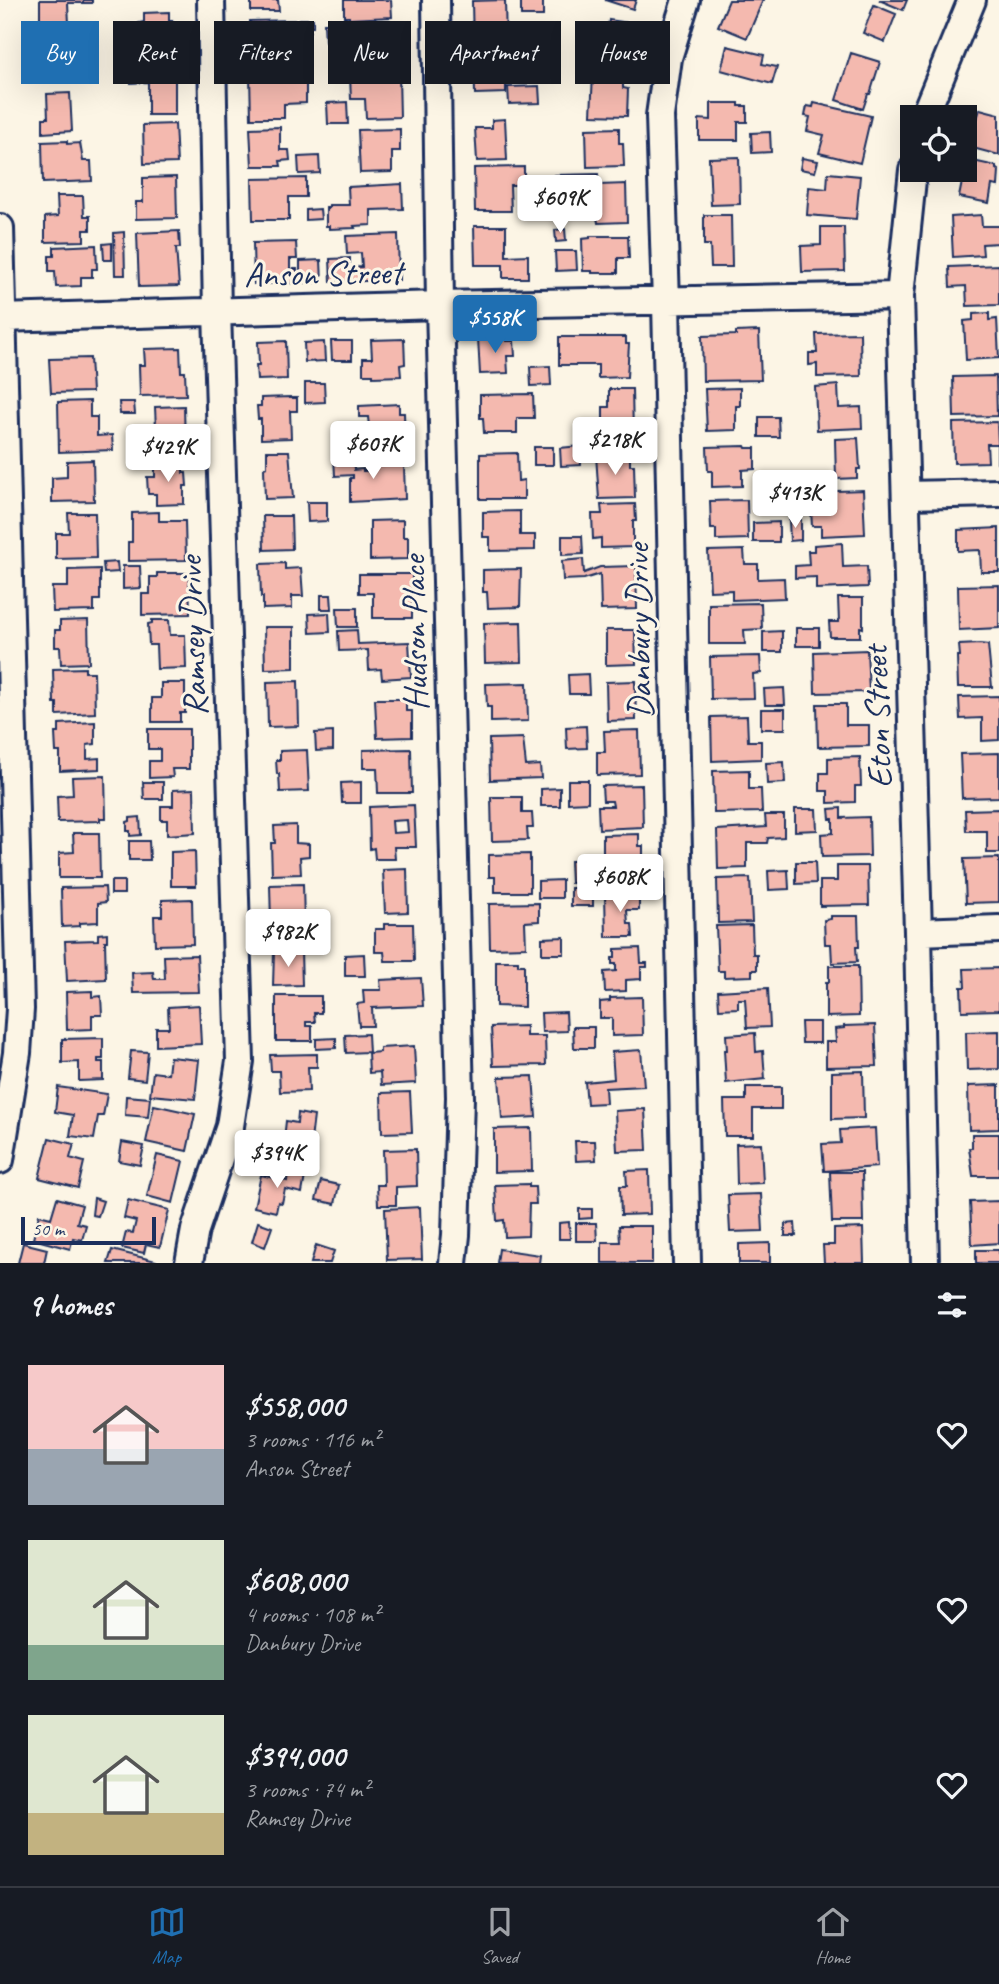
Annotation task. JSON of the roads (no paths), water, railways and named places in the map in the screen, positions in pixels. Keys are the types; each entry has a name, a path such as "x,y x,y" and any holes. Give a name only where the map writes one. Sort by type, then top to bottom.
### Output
{"street":[{"name":"Ramsey Drive","path":"189,1263 195,1230 230,1126 240,1061 217,311 211,0"},
{"name":"Hudson Place","path":"436,0 440,305 460,1097 453,1263"},
{"name":"Danbury Drive","path":"687,0 667,58 660,116 687,1263"},
{"path":"929,105 972,0"},
{"name":"Eton Street","path":"912,182 900,296 925,1263"},
{"path":"0,228 20,1009 18,1053 0,1160"},
{"name":"Anson Street","path":"1,318 440,305 900,296"},
{"path":"906,495 999,493"},
{"path":"918,932 999,929"}]}
